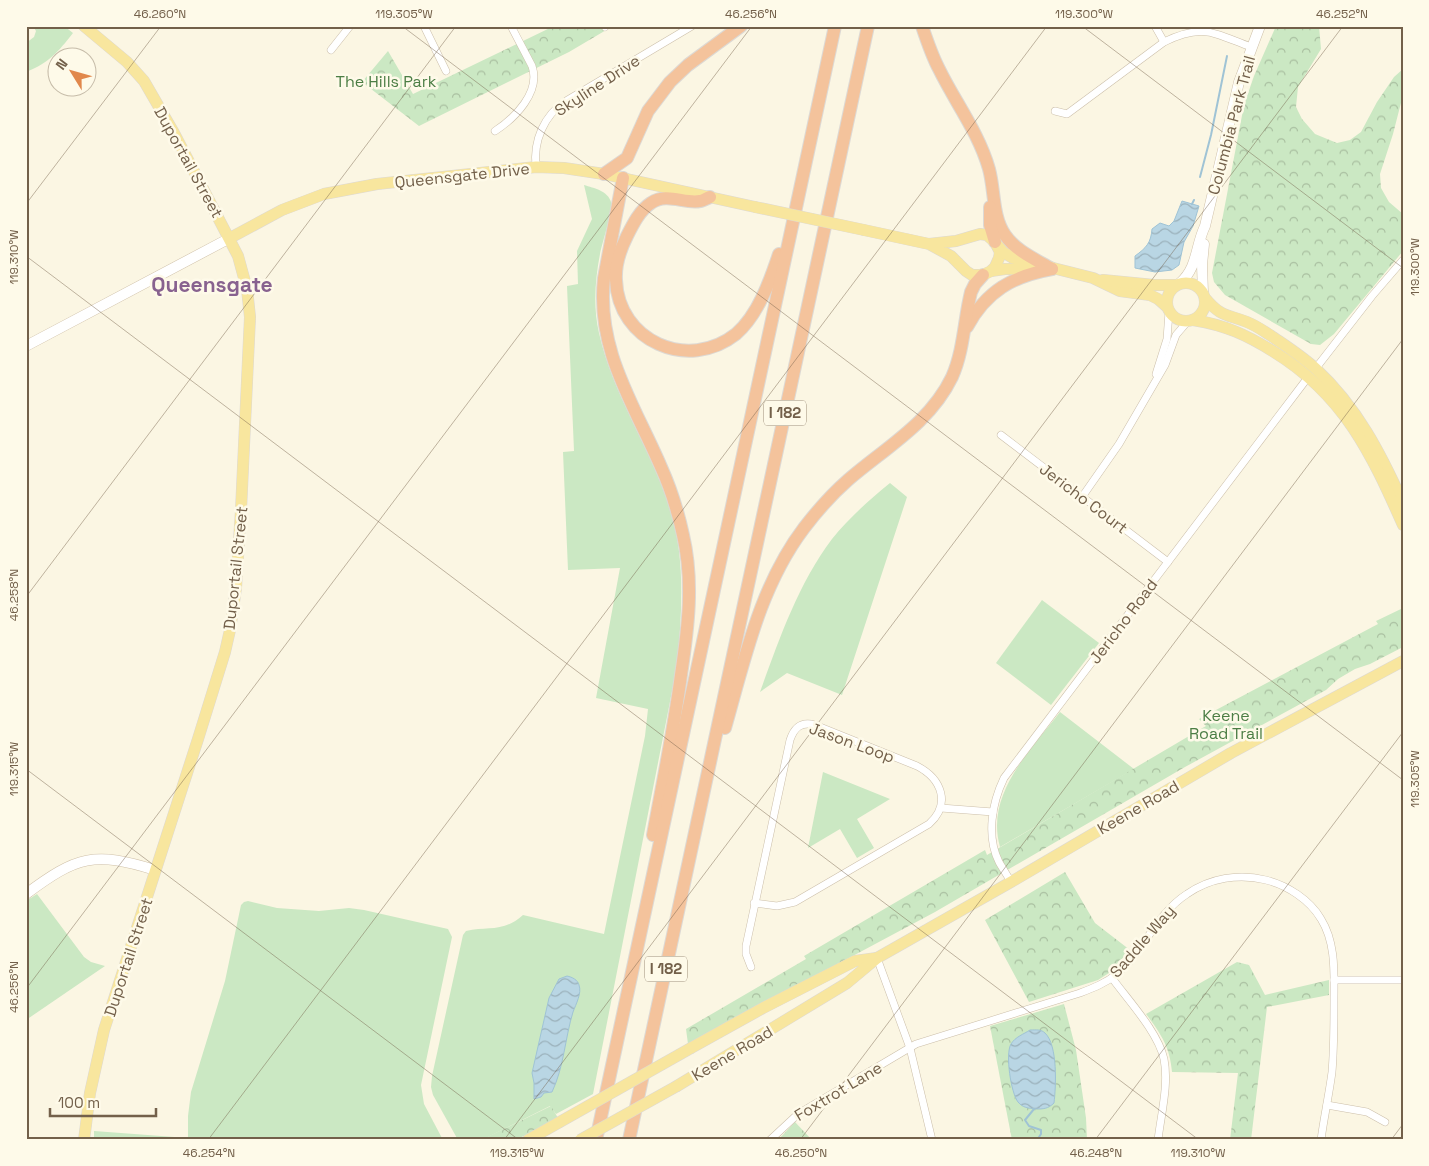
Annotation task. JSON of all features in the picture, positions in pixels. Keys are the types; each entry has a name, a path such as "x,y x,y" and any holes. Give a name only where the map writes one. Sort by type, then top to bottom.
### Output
{"highway":[{"path":"604,174 627,158 648,111 670,82 688,65 741,26"},
{"name":"I 182","path":"596,1140 834,26"},
{"name":"I 182","path":"629,1140 868,26"},
{"path":"922,26 938,68 981,146 992,180 998,220 1007,238 1021,251 1052,268"},
{"path":"710,197 699,202 663,198 650,203 635,222 619,255 616,270 616,286 625,314 636,329 646,337 668,348 692,351 710,347 727,340 745,324 760,301 777,260 802,175"},
{"path":"623,178 602,293 604,325 609,349 617,372 672,495 684,538 689,597 689,620 675,721 650,851 650,887"},
{"path":"992,180 989,218 992,233 997,244"},
{"path":"964,335 978,310 998,289 1022,275 1052,268"},
{"path":"702,799 755,626 770,586 784,559 805,526 847,480 909,431 929,412 939,399 952,375 964,335 971,292 975,284 987,273"}],"main road":[{"name":"Duportail Street","path":"84,26 127,62 144,81 174,133 230,238 245,278 250,316 242,510 234,604 225,652 104,1030 90,1093 84,1140"},
{"name":"Queensgate Drive","path":"230,238 282,210 324,194 377,184 510,168 536,167 564,168 604,174 929,244"},
{"path":"929,244 956,241 973,234 980,234 987,236 1003,252 1013,258 1099,280 1154,285 1191,283 1200,288 1204,296 1218,312 1256,326 1288,347 1350,406 1382,459 1403,503"},
{"path":"929,244 951,256 966,272 972,274 1005,269 1052,268"},
{"path":"987,273 998,262 1000,252 997,244"},
{"path":"1099,280 1120,290 1150,295 1177,320 1191,321 1238,332 1313,372 1365,446 1403,525"},
{"path":"1168,310 1168,295 1178,284"},
{"path":"1191,321 1202,313 1204,309 1204,296"},
{"name":"Keene Road","path":"580,1140 677,1086 847,983 877,958 1231,753 1403,661"},
{"name":"Keene Road","path":"528,1140 763,1008 855,961 877,958"}],"street":[{"path":"331,50 350,26"},
{"path":"424,26 446,71"},
{"path":"495,131 505,125 517,113 530,93 534,81 532,66 511,26"},
{"name":"Skyline Drive","path":"536,167 535,154 537,142 547,119 557,107 692,26"},
{"path":"1156,26 1164,42"},
{"name":"Columbia Park Trail","path":"1204,296 1202,260 1205,226 1236,95 1251,47 1260,26"},
{"path":"1055,111 1067,114 1164,42 1181,34 1209,31 1251,47"},
{"name":"Columbia Park Trail","path":"1178,284 1193,267 1198,242 1205,226"},
{"name":"Queensgate Drive","path":"26,346 230,238"},
{"name":"Jericho Road","path":"1011,882 999,861 994,847 992,826 993,812 999,788 1010,768 1313,372 1372,296 1403,260"},
{"path":"1154,382 1167,339 1168,310"},
{"path":"1082,496 1119,444 1165,365 1176,335 1191,321"},
{"name":"Jericho Court","path":"1001,435 1168,562"},
{"name":"Jason Loop","path":"751,968 746,954 746,946 754,904 790,740 799,725 805,723 815,725 925,770 935,780 941,792 941,808"},
{"path":"754,904 778,906 795,902 929,824 941,808 993,812"},
{"path":"27,891 61,870 88,860 108,858 155,870"},
{"name":"Saddle Way","path":"910,1048 922,1041 1086,991 1112,978 1125,966 1171,907 1184,896 1208,882 1226,878 1263,879 1279,884 1296,894 1316,911 1325,927 1331,944 1334,964 1333,1050 1321,1140"},
{"path":"877,958 910,1048 932,1140"},
{"path":"1112,978 1152,1032 1163,1057 1165,1076 1158,1140"},
{"path":"1334,980 1403,980"},
{"name":"Foxtrot Lane","path":"770,1140 798,1114 910,1048"},
{"path":"1326,1105 1367,1112 1385,1122"}],"green space":[{"path":"33,26 64,26 73,33 61,48 48,48 48,59 26,72 26,43 34,37 36,31"},
{"name":"The Hills Park","path":"554,26 613,26 569,52 419,126 362,82 388,51 413,94"},
{"path":"1276,26 1319,26 1321,49 1298,87 1296,107 1302,119 1315,134 1337,143 1350,140 1361,132 1377,102 1394,77 1403,69 1403,95 1380,174 1381,188 1389,202 1403,214 1403,251 1334,334 1320,345 1311,344 1225,295 1214,282 1212,273 1244,105 1254,76"},
{"path":"584,185 604,193 611,202 609,220 600,254 595,303 599,333 605,356 622,399 661,483 669,505 678,544 681,605 677,666 593,1094 556,1114 550,1106 482,1140 458,1140 433,1095 431,1087 463,935 466,931 502,927 516,921 523,915 604,934 645,736 648,709 596,698 620,568 568,570 563,452 574,451 567,286 578,284 577,251 592,219"},
{"path":"890,483 907,497 842,695 787,673 760,692 790,613 820,556 845,524"},
{"path":"1042,600 1099,643 1051,705 996,663"},
{"name":"Keene Road Trail","path":"1403,608 1403,647 1370,664 1355,669 1338,679 1326,690 1185,767 935,912 688,1044 686,1029 806,959 804,956 985,850 987,855 1206,726 1199,719 1378,624 1376,621"},
{"path":"1060,712 1134,769 1000,847 997,828 999,809 1004,791 1024,758"},
{"path":"823,772 890,799 857,819 874,848 857,858 840,829 808,848"},
{"path":"1065,872 1095,923 1130,950 1109,973 1098,980 1029,1002 985,920"},
{"path":"37,894 84,957 91,962 105,966 26,1020 26,901"},
{"path":"248,901 277,908 319,911 349,908 364,910 448,929 452,937 421,1085 424,1104 443,1140 94,1140 94,1131 188,1138 191,1092 225,981 241,905"},
{"path":"1237,962 1249,965 1265,995 1329,980 1329,995 1267,1007 1251,1140 1230,1140 1238,1073 1172,1072 1164,1041 1146,1014"},
{"path":"1064,1004 1076,1050 1086,1118 1087,1140 1012,1140 990,1026"},
{"path":"551,1106 558,1118 516,1140 481,1140"},
{"path":"795,1122 812,1140 778,1140"}],"water":[{"path":"1182,201 1199,206 1193,226 1184,242 1179,265 1172,270 1155,272 1135,268 1135,256 1147,245 1152,229 1160,223 1169,226 1174,221"},
{"path":"567,976 577,982 580,991 570,1022 562,1063 552,1092 544,1093 541,1097 534,1099 532,1073 549,998 559,979"},
{"path":"1030,1030 1040,1030 1045,1033 1049,1039 1054,1056 1054,1103 1043,1109 1024,1107 1018,1102 1013,1091 1010,1073 1009,1049 1011,1044"}],"waterway":[{"path":"1200,177 1211,135 1227,56"},
{"path":"1192,204 1194,200"},
{"path":"1034,1109 1025,1120 1029,1126 1041,1130 1037,1140"}],"district":[{"name":"Queensgate","path":"212,285"}]}
